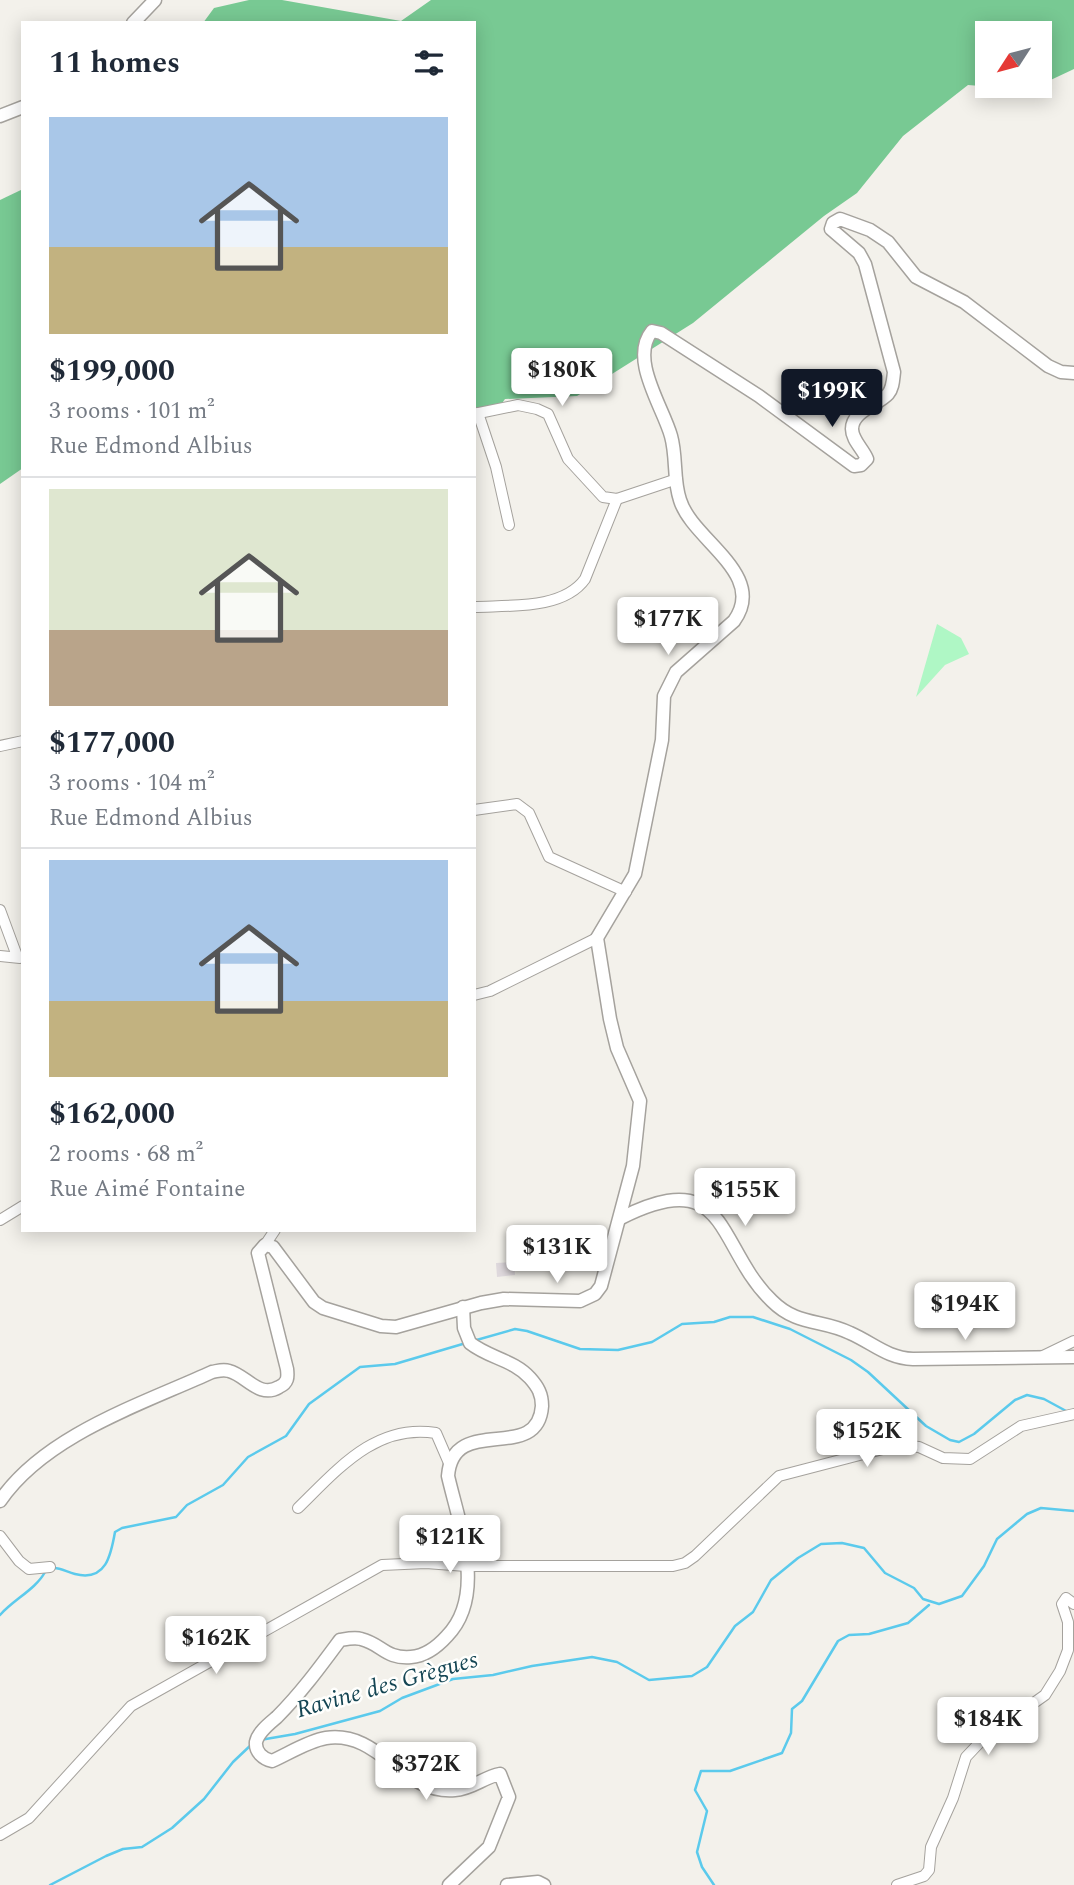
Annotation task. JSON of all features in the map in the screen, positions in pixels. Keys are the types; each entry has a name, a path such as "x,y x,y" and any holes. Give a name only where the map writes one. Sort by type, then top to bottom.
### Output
{"main road":[{"path":"136,21 155,0"},
{"path":"0,116 21,108"},
{"path":"0,1501 43,1459 84,1430 212,1372 232,1371 255,1388 264,1390 275,1390 284,1385 288,1378 288,1369 258,1253 265,1245 273,1247 314,1302 332,1312 381,1326 396,1327 464,1312 504,1299 571,1302 588,1298 601,1286 621,1217 638,1139 640,1101 617,1048 597,938 635,874 662,740 664,696 669,683 676,672 734,621 742,610 744,596 733,569 690,517 680,500 672,438 652,390 644,356 645,344 652,331 661,333 738,382 854,466 861,466 867,460 852,432 853,422 859,414 887,395 892,387 894,372 865,264 859,253 831,229 833,223 840,219 870,230 888,242 916,276 964,302 1048,366 1061,372 1074,373"},
{"path":"621,1217 663,1201 679,1199 704,1206 725,1227 755,1282 771,1301 788,1315 800,1321 851,1333 888,1355 913,1359 1074,1357"},
{"path":"449,1885 489,1847 509,1797 500,1774 489,1776 471,1787 454,1791 416,1783 378,1751 351,1738 324,1738 272,1761 259,1754 256,1743 260,1734 297,1697 340,1640 360,1638 393,1657 414,1657 438,1646 457,1625 468,1601 466,1566 448,1476 449,1463 456,1451 469,1443 522,1436 534,1429 541,1417 542,1395 530,1377 512,1363 476,1347 466,1337 464,1312"},
{"path":"507,1885 538,1882 544,1885"}],"street":[{"path":"509,525 496,467 476,414 518,405 548,414 568,459 603,497 617,499 677,479"},
{"path":"476,607 533,604 579,588 617,499"},
{"path":"0,746 21,741"},
{"path":"476,810 517,804 529,813 549,857 626,892"},
{"path":"0,910 20,958 0,956"},
{"path":"476,994 490,991 597,938"},
{"path":"0,1220 21,1207"},
{"path":"265,1245 274,1232"},
{"path":"1042,1357 1074,1341"},
{"path":"0,1835 29,1818 131,1706 145,1696 382,1565 426,1563 466,1566 673,1566 685,1563 695,1556 779,1476 898,1445 919,1447 943,1458 970,1459 1021,1426 1074,1414"},
{"path":"298,1508 344,1463 394,1433 415,1429 436,1433 449,1463"},
{"path":"0,1536 29,1569 50,1567"},
{"path":"897,1885 924,1876 929,1870 931,1847 953,1798 966,1757 983,1739 1029,1708 1050,1687 1068,1650 1068,1622 1062,1604 1066,1598 1074,1604"}],"green space":[{"path":"249,0 282,0 401,21 204,21 214,8"},
{"path":"431,0 1074,0 1074,69 1052,79 1052,21 975,21 975,86 968,85 903,136 857,193 824,216 693,323 577,396 505,399 493,416 476,410 476,21 401,21"},
{"path":"21,190 21,469 0,484 0,200"},
{"path":"937,624 961,638 969,654 945,665 916,697"}],"building":[{"path":"514,1262 515,1275 497,1277 496,1263"}],"waterway":[{"path":"473,1341 515,1329 580,1349 618,1350 652,1342 682,1324 714,1322 730,1317 753,1317 790,1329 851,1360 868,1372 926,1426 950,1440 959,1442 974,1434 1015,1400 1027,1395 1044,1399 1068,1412"},
{"path":"54,1568 75,1574 94,1574 109,1558 115,1532 122,1528 176,1517 187,1505 223,1485 248,1457 286,1436 309,1404 360,1367 395,1364 466,1343"},
{"name":"Ravine des Grègues","path":"260,1740 295,1734 380,1711 402,1698 453,1679 493,1675 592,1657 617,1662 649,1680 692,1676 707,1667 735,1626 753,1612 771,1580 821,1544 842,1543 864,1548 885,1573 914,1588 923,1599 939,1604 962,1596 984,1566 997,1539 1027,1514 1041,1508 1074,1511"},
{"path":"0,1615 36,1584 45,1572"},
{"path":"714,1885 702,1867 697,1852 707,1811 695,1790 701,1771 730,1771 782,1753 791,1733 792,1709 802,1701 838,1641 849,1635 869,1634 908,1623 929,1605"},
{"name":"Ravine des Grègues","path":"50,1885 106,1856 123,1849 142,1847 172,1828 204,1799 233,1762 252,1744"}]}
